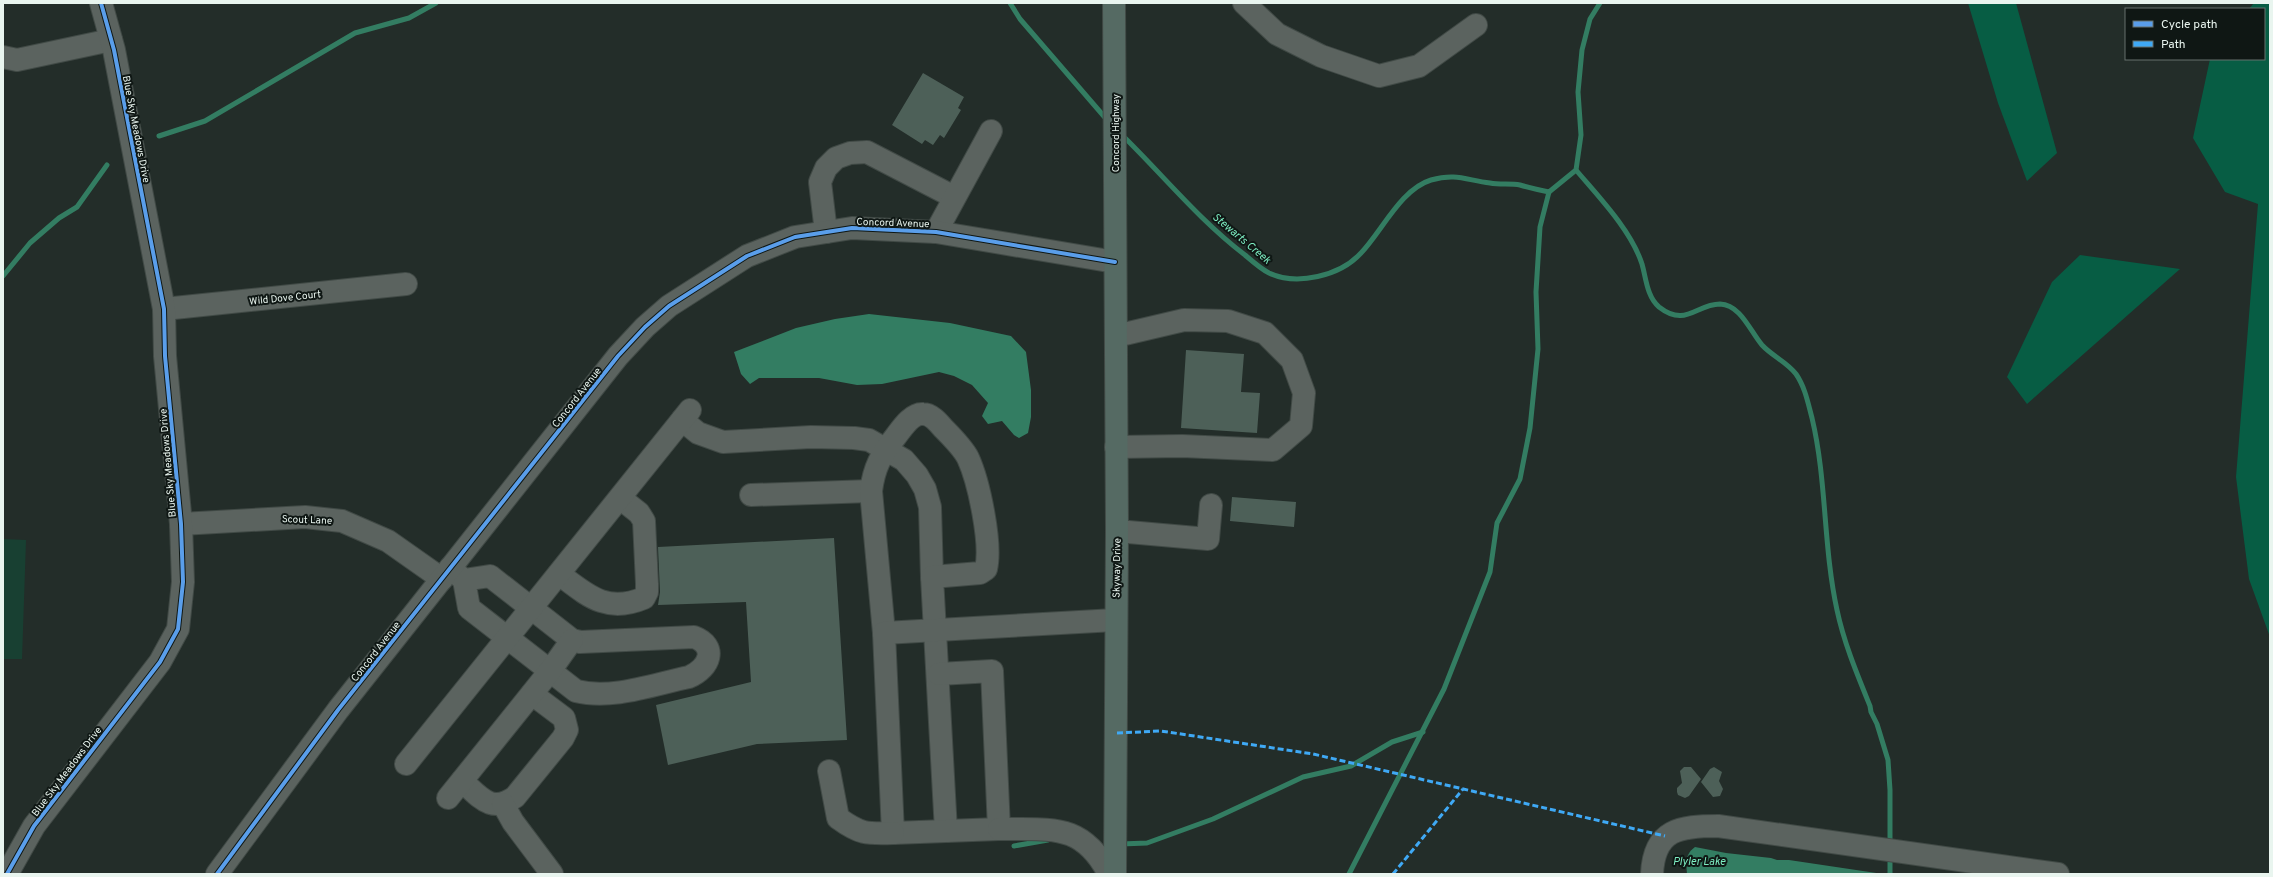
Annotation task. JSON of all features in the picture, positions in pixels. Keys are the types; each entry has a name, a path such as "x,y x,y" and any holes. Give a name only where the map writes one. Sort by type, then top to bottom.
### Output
{"highway":[{"name":"Concord Highway","path":"1114,3 1115,262"},
{"name":"Skyway Drive","path":"1115,262 1117,531 1115,620 1117,732 1115,874"}],"street":[{"name":"Blue Sky Meadows Drive","path":"8,874 34,826 160,662 178,629 183,582 180,524 165,356 164,309 149,225 102,3"},
{"path":"1244,3 1277,34 1321,56 1379,76 1419,66 1476,25"},
{"path":"3,57 17,60 111,40"},
{"path":"936,232 991,131"},
{"path":"826,232 820,182 826,168 836,158 850,153 867,152 954,197"},
{"name":"Concord Avenue","path":"217,874 338,710 452,576 618,356 645,327 670,306 746,256 795,237 852,228 936,232 1115,262"},
{"name":"Wild Dove Court","path":"164,309 406,284"},
{"path":"1116,336 1184,320 1228,320 1265,333 1292,360 1304,393 1301,426 1273,450 1182,446 1116,447"},
{"path":"893,833 884,633 871,490 873,472 886,449 903,427 914,416 923,414 934,418 968,458 984,515 988,563 986,569 980,573 932,577"},
{"path":"406,764 686,415 698,433 723,442 811,437 854,438 869,440 904,460 925,489 930,507 932,577 939,674 946,831"},
{"path":"751,495 871,490"},
{"path":"559,574 589,597 602,602 621,604 634,602 644,598 647,592 647,584 644,521 639,513 620,498"},
{"path":"1117,531 1208,539 1211,505"},
{"name":"Scout Lane","path":"180,524 305,517 342,521 388,541 452,576"},
{"path":"452,576 490,576 531,609 572,640 580,642 694,637 703,640 708,647 708,656 705,666 700,672 690,677 606,694 592,695 576,691 469,608 452,576"},
{"path":"884,633 1115,620"},
{"path":"448,798 532,694 572,640"},
{"path":"939,674 992,671 1000,829"},
{"path":"462,781 490,804 503,804 515,797 563,738 567,730 564,718 532,694"},
{"path":"829,771 838,818 855,831 871,834 1000,829 1066,832 1080,838 1101,860 1109,874"},
{"path":"503,804 513,822 552,874"},
{"path":"1652,874 1653,856 1665,836 1691,826 1718,826 2058,874"},
{"path":"3,871 8,874"}],"shaded area":[{"path":"1968,3 2016,3 2057,153 2027,181 1998,103"},
{"path":"2254,3 2270,3 2270,637 2249,579 2236,477 2258,204 2225,192 2193,138 2210,60 2265,60 2265,8 2250,8"},
{"path":"2080,255 2180,269 2027,404 2007,377 2052,282"},
{"path":"3,539 26,540 22,659 3,659"}],"water":[{"path":"869,314 950,323 1011,336 1026,352 1031,390 1031,417 1028,433 1019,438 1014,435 1002,421 988,424 982,416 988,403 972,385 954,376 939,372 882,384 857,385 819,378 759,378 750,384 741,374 734,352 796,328 835,319"},
{"name":"Plyler Lake","path":"1695,847 1726,853 1777,860 1789,860 1883,874 1687,874 1686,862 1689,853"}],"building":[{"path":"923,73 964,97 958,108 961,110 944,138 940,135 933,145 925,140 922,144 892,125"},
{"path":"1186,350 1244,354 1241,392 1260,393 1257,433 1181,428"},
{"path":"1232,497 1296,502 1294,527 1230,521"},
{"path":"834,538 847,740 757,744 668,765 656,705 751,682 746,602 658,605 660,592 658,547"},
{"path":"1684,767 1691,767 1701,779 1689,796 1685,798 1678,795 1677,792 1677,788 1682,783 1680,771"},
{"path":"1714,767 1722,772 1719,781 1723,789 1720,796 1713,797 1701,782 1710,769"}],"waterway":[{"path":"159,136 205,121 355,33 409,18 436,3"},
{"name":"Stewarts Creek","path":"1010,3 1020,19 1108,121"},
{"name":"Stewarts Creek","path":"1122,135 1212,227 1269,273 1292,279 1330,273 1342,268 1361,253 1401,201 1410,192 1431,180 1454,177 1494,184 1517,184 1549,192 1576,170 1581,135 1578,92 1582,50 1590,19 1600,3"},
{"path":"3,276 30,243 59,218 77,207 107,165"},
{"path":"1576,170 1604,202 1630,239 1642,264 1649,293 1659,307 1668,313 1684,315 1712,305 1727,305 1739,314 1762,345 1784,362 1796,374 1802,384 1817,442 1829,562 1837,610 1847,646 1871,712 1877,724 1888,760 1890,790 1890,845"},
{"path":"1349,874 1444,689 1490,572 1497,523 1520,479 1530,428 1538,349 1536,292 1540,227 1549,192"},
{"path":"1121,844 1147,843 1213,819 1303,777 1351,766 1392,742 1423,732"},
{"path":"1014,846 1048,840"},
{"path":"1890,855 1890,874"}],"marked path":[{"path":"1117,733 1161,731 1313,754 1665,836"},
{"path":"1393,874 1463,789"}],"cycle path":[{"path":"7,874 34,826 160,662 178,629 183,582 181,524 165,356 164,309 114,50 101,3"},
{"path":"217,874 338,710 618,356 645,327 669,306 747,256 795,237 852,228 936,232 1115,262"}]}
